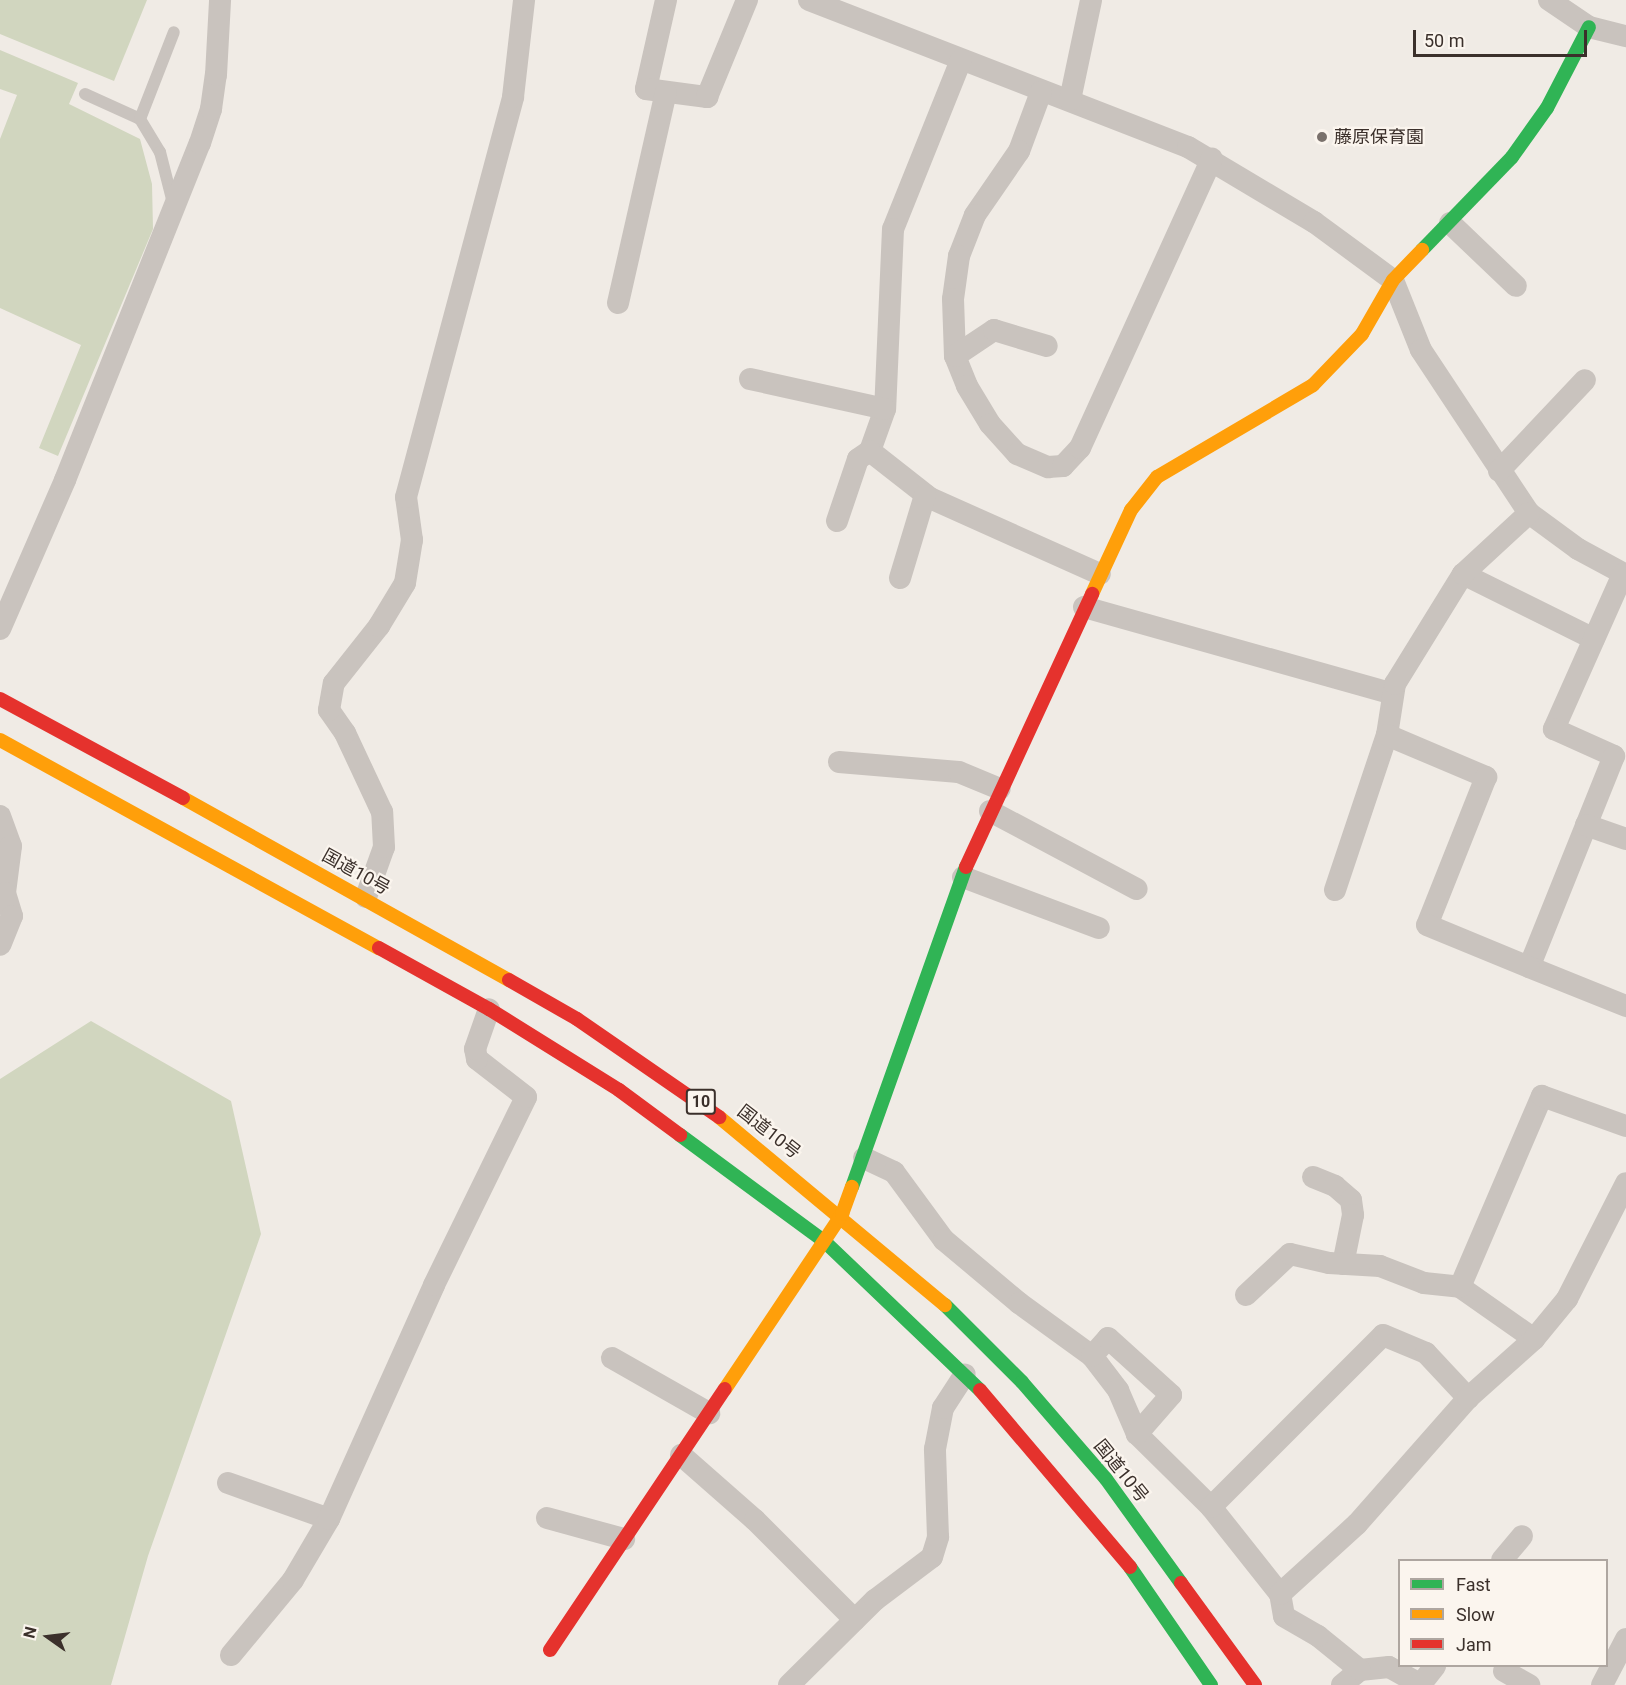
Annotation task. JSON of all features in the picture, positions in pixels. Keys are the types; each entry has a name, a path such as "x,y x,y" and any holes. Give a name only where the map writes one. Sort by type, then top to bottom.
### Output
{"main road":[{"path":"550,1650 842,1214 963,877 990,811 1131,510 1157,477 1313,385 1362,334 1393,280 1504,165 1547,108 1589,27"},
{"name":"国道10号","path":"0,699 366,897 577,1019 676,1083 842,1214 939,1299 1022,1382 1152,1538 1255,1685"},
{"name":"10","path":"0,740 489,1008 628,1097 824,1241 965,1374 1056,1476 1131,1568 1211,1685"}],"street":[{"path":"0,629 175,210 211,109 220,0"},
{"path":"366,897 384,848 382,812 345,733 329,711 330,701 334,683 379,626 405,583 412,540 406,497 513,97 524,0"},
{"path":"666,0 646,89 707,97 747,0"},
{"path":"809,0 1041,92 1070,100 1212,159 1305,216 1393,280 1421,350 1498,471 1529,513 1578,549 1625,575 1554,729 1614,756 1529,967"},
{"path":"1070,100 1085,14 1091,0"},
{"path":"1549,0 1589,27 1626,36"},
{"path":"837,521 858,459 870,451 885,409 893,229 962,60"},
{"path":"618,303 666,92"},
{"path":"1041,92 1019,151 975,215 959,256 953,298 955,356 990,424 1017,454 1048,467 1063,466 1080,448 1212,159"},
{"path":"1450,223 1516,286"},
{"path":"955,356 994,330 1047,346"},
{"path":"750,379 885,409"},
{"path":"1498,471 1585,380"},
{"path":"870,451 925,495 1100,574"},
{"path":"900,578 925,495"},
{"path":"1335,890 1387,735 1395,684 1463,574 1529,513"},
{"path":"1463,574 1594,639"},
{"path":"1084,607 1393,694"},
{"path":"1387,735 1486,777 1427,925 1626,1006"},
{"path":"839,762 959,772 1000,789"},
{"path":"990,811 1137,889"},
{"path":"0,816 11,846 5,893 12,916 0,945"},
{"path":"1586,825 1626,839"},
{"path":"963,877 1099,928"},
{"path":"231,1655 293,1580 329,1519 434,1285 526,1097 477,1059 475,1049 489,1008"},
{"path":"1460,1287 1542,1096 1626,1126"},
{"path":"864,1158 894,1172 944,1240 1018,1303 1092,1356 1118,1390 1137,1434 1211,1507 1280,1594 1284,1616 1318,1636 1360,1670"},
{"path":"1313,1177 1335,1186 1351,1200 1353,1215 1343,1264"},
{"path":"1280,1594 1357,1524 1468,1398 1534,1339 1567,1299 1626,1183"},
{"path":"1246,1295 1290,1254 1343,1264 1380,1266 1424,1283 1460,1287 1534,1339"},
{"path":"1211,1507 1383,1335 1426,1353 1468,1398"},
{"path":"1092,1356 1107,1338 1171,1395 1137,1434"},
{"path":"612,1358 709,1413"},
{"path":"789,1685 855,1620 932,1557 938,1537 935,1449 943,1408 965,1374"},
{"path":"681,1455 755,1520 855,1620"},
{"path":"228,1483 329,1519"},
{"path":"547,1518 624,1539"},
{"path":"1503,1559 1522,1536"},
{"path":"1602,1685 1626,1640"},
{"path":"1342,1685 1360,1670 1389,1668 1422,1685 1434,1667"},
{"path":"1503,1674 1529,1685"}],"lane":[{"path":"140,119 174,32"},
{"path":"85,94 140,119 160,152 175,210"}],"green space":[{"path":"0,0 147,0 114,81 0,34"},
{"path":"0,50 78,83 69,104 140,139 152,184 153,229 58,456 39,448 81,345 0,308 0,139 17,95 0,89"},
{"path":"91,1021 231,1101 261,1234 148,1556 111,1685 0,1685 0,1079"}],"traffic: fast":[{"path":"1422,250 1512,157 1547,108 1589,27"},
{"path":"852,1187 966,867"},
{"path":"680,1135 824,1241 980,1390"},
{"path":"945,1305 1022,1382 1106,1479 1181,1583"},
{"path":"1130,1567 1211,1685"}],"traffic: slow":[{"path":"1092,594 1131,510 1157,477 1313,385 1362,334 1393,280 1422,250"},
{"path":"0,740 379,948"},
{"path":"183,798 509,980"},
{"path":"719,1117 945,1305"},
{"path":"725,1389 842,1214 852,1187"}],"traffic: jam":[{"path":"966,867 1092,594"},
{"path":"0,699 183,798"},
{"path":"379,948 489,1009 619,1090 680,1135"},
{"path":"509,980 577,1019 719,1117"},
{"path":"550,1650 725,1389"},
{"path":"980,1390 1130,1567"},
{"path":"1181,1583 1255,1685"}],"place":[{"name":"藤原保育園","path":"1322,137"}]}
